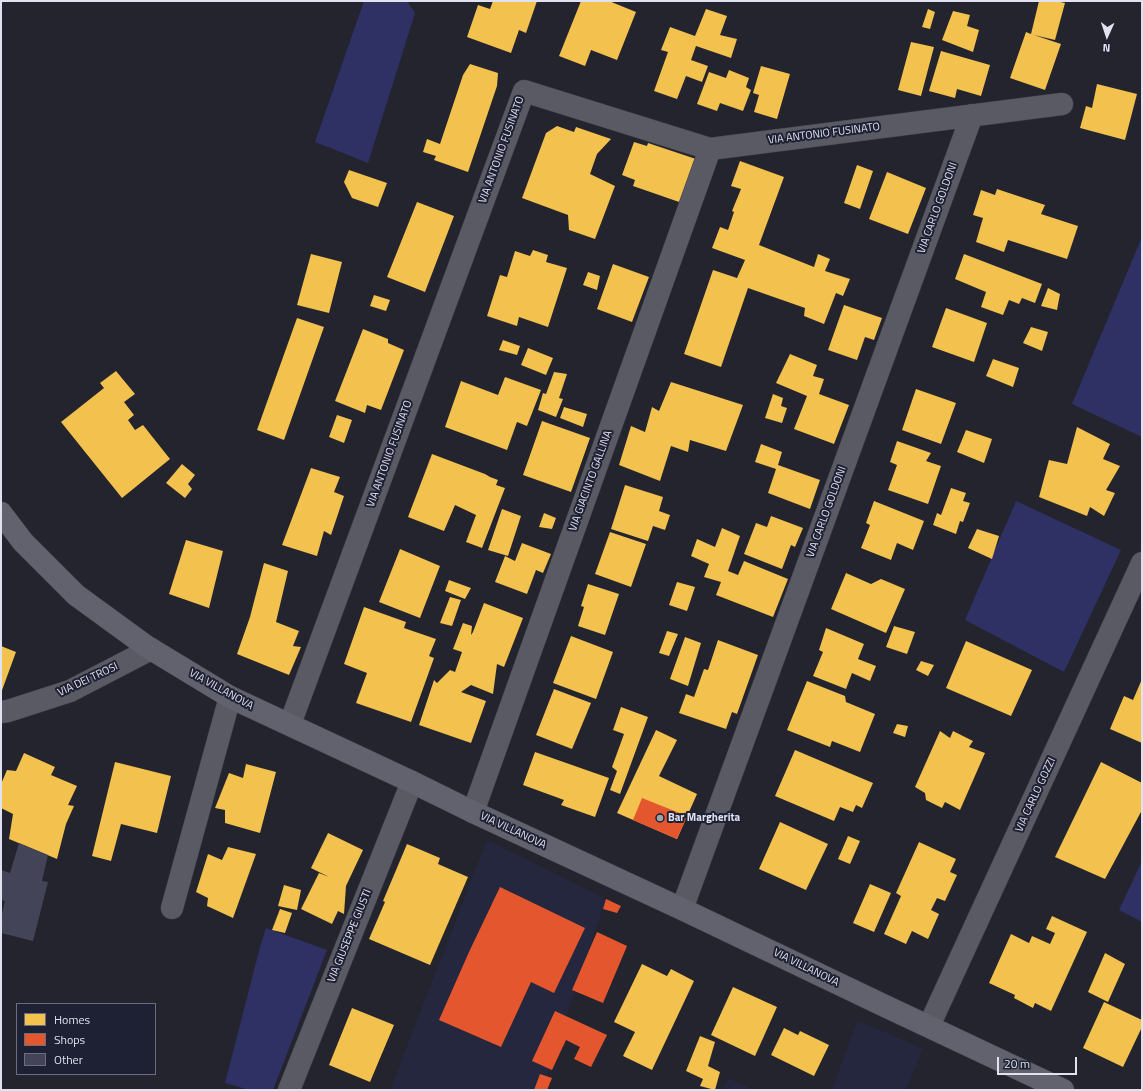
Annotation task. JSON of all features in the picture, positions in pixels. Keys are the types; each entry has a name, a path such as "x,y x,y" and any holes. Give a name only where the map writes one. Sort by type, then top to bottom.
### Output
{"street":[{"name":"VIA ANTONIO FUSINATO","path":"290,724 524,91 710,149 1062,104"},
{"name":"VIA CARLO GOLDONI","path":"682,909 972,115"},
{"name":"VIA GIACINTO GALLINA","path":"472,812 710,149"},
{"name":"VIA VILLANOVA","path":"1,513 24,542 76,595 151,649 230,697 1063,1090"},
{"name":"VIA CARLO GOZZI","path":"930,1026 1142,563"},
{"name":"VIA DEI TROSI","path":"1,712 8,712 70,691 151,649"},
{"path":"172,908 230,697"},
{"name":"VIA GIUSEPPE GIUSTI","path":"289,1090 412,782"}],"shaded area":[{"path":"364,1 407,1 415,13 368,163 315,142"},
{"path":"1142,237 1142,437 1072,404"},
{"path":"1016,501 1121,550 1064,672 965,620"},
{"path":"487,840 606,899 542,1090 390,1090"},
{"path":"1142,861 1142,922 1119,910"},
{"path":"266,928 327,950 273,1090 249,1090 225,1083"},
{"path":"857,1021 923,1049 906,1090 832,1090"},
{"path":"728,1078 754,1090 723,1090"}],"building: Homes":[{"path":"493,1 537,1 526,33 519,30 511,53 467,37 478,5 490,9"},
{"path":"581,1 609,1 636,12 617,60 591,50 585,66 559,56"},
{"path":"1039,1 1056,1 1065,3 1055,40 1034,35 1061,44 1045,90 1010,78 1026,32 1031,34"},
{"path":"706,9 727,16 720,35 737,39 731,58 696,46 691,60 708,66 702,82 686,76 677,99 654,91 668,52 661,50 670,27 695,36"},
{"path":"928,9 935,12 930,29 922,27"},
{"path":"953,11 970,15 967,26 979,30 973,52 942,40"},
{"path":"911,42 934,47 921,96 898,90"},
{"path":"941,51 990,65 981,96 957,89 955,98 929,91"},
{"path":"470,64 498,73 497,86 468,172 434,160 436,156 423,152 427,139 440,144 463,75"},
{"path":"761,66 790,74 777,119 754,112 759,95 753,93"},
{"path":"729,70 749,78 746,87 751,90 743,111 720,103 717,111 697,104 709,72 726,78"},
{"path":"1097,84 1137,94 1125,140 1080,128 1086,106 1092,108"},
{"path":"557,126 574,132 576,127 611,139 597,154 590,174 615,186 595,239 569,230 568,215 522,198 546,133"},
{"path":"634,142 647,146 648,143 696,159 682,203 633,186 635,180 622,175"},
{"path":"740,161 784,177 759,245 814,267 818,254 830,259 825,271 850,279 843,296 836,293 824,324 804,316 805,308 748,288 721,367 684,354 713,270 737,278 745,260 712,248 720,227 728,230 734,212 732,211 741,189 731,186"},
{"path":"857,165 873,171 860,209 844,203"},
{"path":"349,170 387,183 378,207 352,198 344,182"},
{"path":"887,172 926,188 908,234 869,219"},
{"path":"997,189 1045,205 1041,214 1078,226 1067,259 1008,240 1004,252 976,242 983,218 973,215 981,190 995,195"},
{"path":"417,202 454,216 425,292 387,277"},
{"path":"533,250 548,255 546,262 567,268 548,327 519,317 517,326 487,316 500,275 507,277 515,251 530,256"},
{"path":"311,254 342,262 329,313 297,305"},
{"path":"964,254 1042,284 1035,303 1022,298 1019,304 1009,300 1003,315 981,307 986,292 955,279"},
{"path":"613,264 649,277 632,322 597,309"},
{"path":"588,272 600,276 597,290 583,285"},
{"path":"1048,288 1060,294 1057,310 1041,306"},
{"path":"374,295 390,300 386,311 370,306"},
{"path":"844,305 882,318 874,340 865,337 857,360 828,350"},
{"path":"946,308 987,323 974,362 932,347"},
{"path":"297,318 324,327 284,440 257,430"},
{"path":"1031,327 1048,332 1042,351 1023,343"},
{"path":"363,329 388,339 388,343 404,350 381,410 367,405 365,413 335,401"},
{"path":"503,340 520,346 517,355 499,350"},
{"path":"528,348 553,358 546,375 521,365"},
{"path":"790,354 817,365 813,376 824,379 819,394 849,405 834,444 794,429 807,396 776,383"},
{"path":"993,359 1019,368 1013,387 986,376"},
{"path":"116,371 135,394 124,402 134,415 128,420 135,430 143,425 170,459 122,498 61,422 104,388 100,383"},
{"path":"554,372 567,374 559,398 563,399 556,417 538,410 543,393 546,394"},
{"path":"505,377 541,390 527,426 517,422 507,450 445,427 461,381 498,395"},
{"path":"671,382 743,405 726,451 690,440 688,452 671,446 660,481 619,465 631,426 645,432 652,407 659,411"},
{"path":"916,389 956,403 941,444 902,430"},
{"path":"773,394 783,398 781,406 787,408 782,423 765,418"},
{"path":"564,407 587,414 583,427 560,418"},
{"path":"337,415 352,420 344,443 329,437"},
{"path":"542,421 590,438 571,492 523,475"},
{"path":"1077,427 1110,444 1103,459 1120,466 1106,490 1115,493 1104,516 1090,507 1087,516 1039,497 1049,460 1067,464"},
{"path":"966,430 992,439 984,463 957,452"},
{"path":"897,441 931,453 926,461 941,466 928,504 888,490 897,465 890,462"},
{"path":"761,444 782,452 778,465 820,480 810,509 768,493 776,469 755,462"},
{"path":"432,454 498,480 496,485 505,488 482,548 466,542 476,515 455,505 444,531 408,517"},
{"path":"182,464 195,475 188,484 192,489 185,498 166,483"},
{"path":"311,468 340,477 334,492 344,496 331,535 324,531 317,556 282,545"},
{"path":"625,485 663,497 659,511 670,515 665,530 653,526 648,541 611,529"},
{"path":"951,488 966,493 963,501 970,503 963,522 960,521 956,534 933,525 937,513 941,515"},
{"path":"874,501 924,521 913,550 897,543 891,560 861,548 870,525 866,523"},
{"path":"502,509 521,516 508,556 488,550"},
{"path":"544,513 556,518 552,529 539,527"},
{"path":"771,516 803,528 795,547 791,545 782,569 744,554 756,523 767,527"},
{"path":"722,528 740,536 728,571 738,575 744,561 788,579 773,617 716,595 721,582 704,577 709,564 691,556 697,539 715,547"},
{"path":"977,529 999,536 992,559 968,548"},
{"path":"610,532 646,544 631,587 595,574"},
{"path":"186,540 223,551 209,608 169,594"},
{"path":"522,543 551,554 543,573 536,570 527,594 495,582 505,556 515,561"},
{"path":"400,549 440,566 420,618 379,602"},
{"path":"264,563 288,571 276,622 299,631 293,646 301,647 289,675 237,654 250,617"},
{"path":"846,573 871,584 881,579 905,589 886,633 831,609"},
{"path":"449,580 471,588 465,599 445,591"},
{"path":"677,582 695,587 687,611 669,605"},
{"path":"588,584 619,594 605,635 578,626 584,607 581,606"},
{"path":"450,597 461,600 452,626 440,623"},
{"path":"484,603 523,618 504,667 497,664 493,694 471,685 461,692 486,701 471,743 419,725 434,680 437,683 450,670 455,672 462,652 453,649 463,623 472,626 471,635"},
{"path":"364,607 406,622 404,628 436,639 429,656 434,658 411,722 356,703 367,673 344,664"},
{"path":"894,626 915,632 907,654 886,647"},
{"path":"826,628 864,644 858,659 876,666 870,681 852,673 846,689 813,676 823,652 819,650"},
{"path":"667,631 678,634 669,656 659,653"},
{"path":"571,636 613,652 596,699 553,683"},
{"path":"685,637 701,643 688,686 670,679"},
{"path":"718,640 758,655 737,714 732,712 726,729 679,713 686,694 694,697 704,669 708,670"},
{"path":"966,641 1032,670 1011,716 946,688"},
{"path":"1,646 16,652 1,693"},
{"path":"921,661 934,665 928,676 916,670"},
{"path":"1142,679 1142,743 1110,729 1124,696 1133,700"},
{"path":"807,681 845,696 846,702 875,714 860,752 832,741 830,747 787,730"},
{"path":"554,689 591,703 572,749 536,735"},
{"path":"621,707 648,717 620,794 610,790 617,771 612,767 624,734 613,730"},
{"path":"897,724 908,726 905,737 893,733"},
{"path":"656,730 677,740 659,776 697,794 677,839 617,813"},
{"path":"940,731 950,738 953,731 973,741 969,747 985,753 960,810 945,802 942,808 926,800 925,793 915,787"},
{"path":"795,750 873,783 862,808 856,805 853,812 840,807 834,821 775,796"},
{"path":"535,752 609,778 595,817 561,805 564,800 523,785"},
{"path":"24,753 55,767 51,775 77,786 68,805 74,806 66,824 57,859 9,839 13,814 1,808 1,784 7,770 16,771"},
{"path":"115,762 171,776 157,833 121,824 111,861 92,856"},
{"path":"1101,762 1142,783 1142,810 1105,879 1055,857"},
{"path":"246,764 276,772 260,833 225,823 225,810 215,808 229,773 243,778"},
{"path":"780,822 828,844 806,890 759,869"},
{"path":"328,833 363,850 346,886 344,914 338,911 332,924 301,909 319,873 329,877 311,868"},
{"path":"848,836 860,841 850,864 838,859"},
{"path":"919,842 956,859 950,872 957,875 945,901 937,898 931,910 939,914 928,939 912,931 906,944 884,934 901,896 896,893"},
{"path":"407,844 440,858 438,864 468,877 430,965 369,939"},
{"path":"228,847 256,854 233,918 207,906 208,898 196,892 208,854 222,860"},
{"path":"870,884 891,893 874,932 853,923"},
{"path":"284,885 301,890 297,910 278,906"},
{"path":"280,909 292,913 285,933 272,930"},
{"path":"1052,916 1087,932 1051,1011 1035,1003 1033,1008 1014,998 1015,995 989,983 1011,934 1029,943 1032,936 1050,944 1055,933 1046,929"},
{"path":"1105,953 1125,964 1108,1002 1088,992"},
{"path":"642,964 667,976 671,969 694,981 652,1070 623,1056 635,1032 614,1022"},
{"path":"733,987 777,1007 755,1056 711,1035"},
{"path":"1104,1002 1142,1020 1142,1027 1123,1067 1083,1048"},
{"path":"352,1008 394,1025 370,1082 329,1065"},
{"path":"784,1028 798,1035 800,1031 829,1045 814,1076 771,1055"},
{"path":"700,1036 715,1042 708,1066 720,1072 715,1090 700,1086 703,1079 686,1071"}],"building: Shops":[{"name":"Bar Margherita","path":"642,798 687,816 677,839 633,820"},
{"path":"500,887 585,928 554,993 531,982 501,1047 439,1020"},
{"path":"606,899 621,906 617,913 603,909"},
{"path":"597,932 627,946 603,1003 572,990"},
{"path":"555,1011 607,1035 591,1067 574,1059 580,1047 566,1040 552,1070 532,1061"},
{"path":"540,1074 552,1078 547,1090 534,1090"}],"building: Other":[{"path":"19,843 48,855 42,881 48,882 33,941 1,933 1,918 5,901 1,900 1,870 10,873"}],"place":[{"name":"Bar Margherita","path":"660,818"}]}
